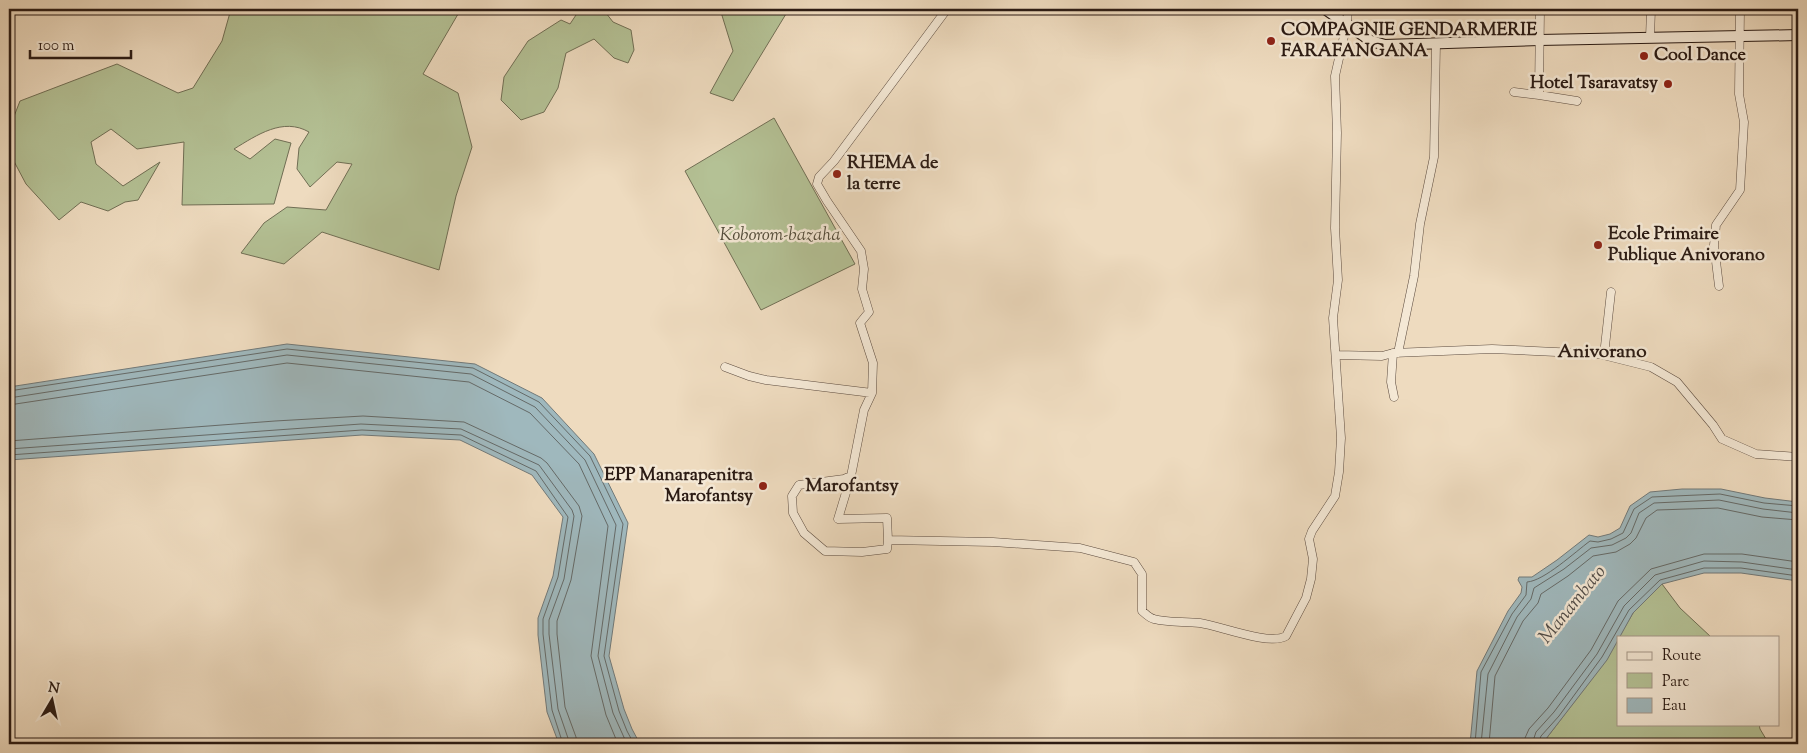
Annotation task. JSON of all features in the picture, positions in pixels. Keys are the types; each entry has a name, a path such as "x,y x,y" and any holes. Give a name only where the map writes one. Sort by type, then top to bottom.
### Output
{"main road":[{"path":"1325,9 1370,41 1385,45 1798,35"}],"street":[{"path":"851,476 844,479 799,486 792,496 793,513 804,533 825,551 862,552 888,549 887,518 838,519 851,476 864,410 872,393 873,363 860,323 868,312 862,289 864,269 862,251 817,184 819,177 834,161 947,9"},
{"path":"888,540 993,542 1080,548 1134,562 1142,574 1142,610 1151,618 1164,622 1200,623 1260,638 1281,639 1286,636 1306,598 1311,579 1313,559 1310,539 1312,531 1335,496 1339,472 1341,438 1334,318 1338,280 1335,228 1337,133 1335,76 1347,23 1348,9"},
{"path":"1539,94 1540,9"},
{"path":"1650,38 1652,9"},
{"path":"1719,286 1714,245 1716,225 1740,190 1744,122 1740,94 1740,9"},
{"path":"1394,397 1391,382 1395,353 1414,276 1420,224 1434,157 1436,43"},
{"path":"1514,92 1539,94 1577,101"},
{"path":"1604,355 1611,292"},
{"path":"1337,355 1382,356 1395,353 1492,349 1604,355 1651,367 1677,382 1713,425 1722,439 1756,454 1798,456"},
{"path":"725,366 749,376 766,380 872,393"}],"green space":[{"path":"231,9 346,9 352,13 362,9 461,9 423,74 458,93 472,147 456,196 439,270 322,232 284,264 241,253 264,223 287,207 326,210 352,164 337,162 310,187 297,169 299,148 309,132 290,126 270,130 234,149 250,159 275,139 291,143 274,204 182,205 184,142 137,149 111,129 91,142 96,164 123,186 160,162 138,200 125,202 108,211 81,202 59,220 26,184 9,152 11,124 20,101 117,64 178,93 193,88 222,41"},
{"path":"580,9 608,9 606,13 613,22 631,30 634,50 628,63 614,58 594,39 566,53 558,88 544,112 521,120 501,100 504,77 528,41 561,20 570,24"},
{"path":"720,9 789,9 733,101 710,93 733,51"},
{"name":"Koborom-bazaha","path":"774,118 855,264 761,310 685,171"},
{"path":"1662,584 1680,608 1710,636 1620,636 1633,613"},
{"path":"1617,640 1617,726 1759,726 1769,744 1542,744 1606,660"}],"water":[{"path":"287,344 475,364 542,398 594,454 628,523 609,656 624,709 640,744 559,744 547,712 538,635 538,618 553,576 563,517 532,475 460,440 362,435 9,460 9,387"},
{"name":"Manambato","path":"1682,489 1721,489 1765,498 1798,502 1798,581 1741,573 1704,573 1662,584 1633,613 1620,636 1617,636 1617,642 1607,660 1542,744 1470,744 1477,671 1508,611 1521,593 1522,587 1518,580 1519,577 1532,577 1589,535 1598,537 1610,534 1620,528 1630,506 1650,492"}],"place":[{"name":"COMPAGNIE GENDARMERIE FARAFANGANA","path":"1271,41"},
{"name":"Cool Dance","path":"1644,56"},
{"name":"Hotel Tsaravatsy","path":"1668,84"},
{"name":"RHEMA de la terre","path":"837,174"},
{"name":"Ecole Primaire Publique Anivorano","path":"1598,245"},
{"name":"EPP Manarapenitra Marofantsy","path":"763,486"}],"district":[{"name":"Anivorano","path":"1602,352"},
{"name":"Marofantsy","path":"852,486"}]}
